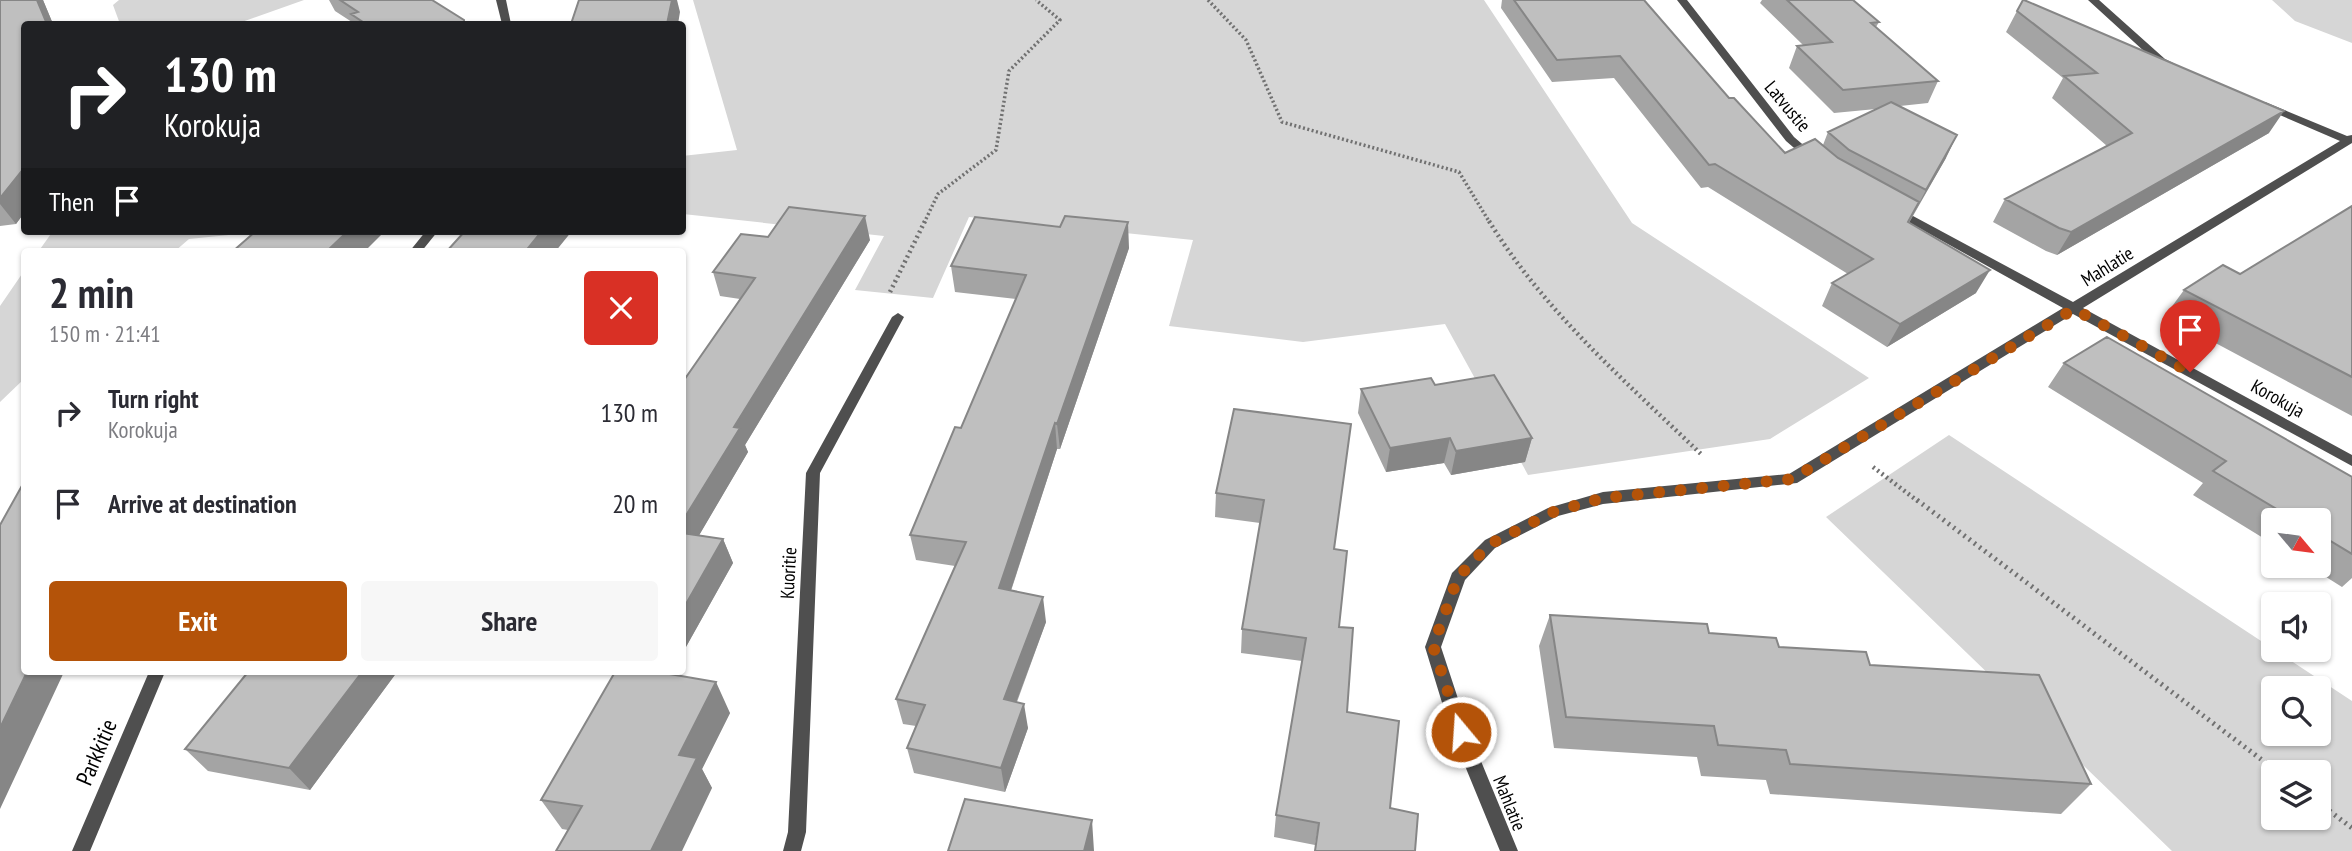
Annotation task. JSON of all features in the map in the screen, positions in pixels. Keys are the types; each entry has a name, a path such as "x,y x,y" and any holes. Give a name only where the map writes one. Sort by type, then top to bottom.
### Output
{"street":[{"path":"501,0 506,21"},
{"name":"Latvustie","path":"1682,0 1790,139 1825,169"},
{"path":"2093,0 2161,61 2186,72"},
{"path":"2248,98 2350,139"},
{"name":"Mahlatie","path":"1509,851 1461,732 1433,646 1458,577 1490,544 1553,512 1603,498 1792,479 2350,139"},
{"path":"1882,203 2074,309"},
{"name":"Korokuja","path":"2074,309 2352,461"},
{"name":"Kuoritie","path":"792,851 797,832 813,472 898,317"},
{"name":"Parkkitie","path":"81,851 156,675"}],"path":[{"path":"889,293 938,194 996,150 1009,71 1060,20 1036,0"},
{"path":"1208,0 1246,40 1282,122 1459,172 1512,259 1599,356 1734,486"},
{"path":"1847,447 2262,760"},
{"path":"2331,812 2352,828"}],"shaded area":[{"path":"119,0 304,0 245,21 119,21 113,5"},
{"path":"693,0 1484,0 1632,223 1869,378 1770,439 1528,475 1445,324 1303,342 1169,326 1193,240 969,217 933,298 855,290 884,236 686,214 686,156 737,150"},
{"path":"2272,0 2352,0 2352,43 2295,21"},
{"path":"50,235 228,235 189,239 179,248 41,248"},
{"path":"21,275 21,382 0,402 0,306"},
{"path":"1949,435 2261,641 2261,662 2293,662 2314,676 2261,676 2261,746 2331,746 2331,687 2352,701 2352,851 2172,851 1826,517"}],"building":[{"path":"0,0 37,0 46,21 21,21 21,172 0,198"},
{"path":"340,0 432,0 464,21 362,21 351,14 358,12"},
{"path":"579,0 672,0 668,21 572,21"},
{"path":"1514,0 1644,0 1729,98 1734,98 1785,153 1815,139 1838,158 1919,202 1908,222 1990,270 1900,324 1832,283 1873,259 1715,164 1709,165 1620,56 1557,60"},
{"path":"1787,0 1853,0 1879,22 1871,23 1938,81 1843,90 1797,46 1832,42"},
{"path":"2023,0 2284,111 2071,232 2059,228 2005,199 2132,133 2064,76 2097,73 2017,11"},
{"path":"1891,102 1957,135 1926,190 1849,150 1828,132"},
{"path":"2352,206 2352,377 2184,290 2223,265 2240,274"},
{"path":"789,207 865,216 734,427 740,428 686,516 686,377 755,278 713,272 741,234 768,237"},
{"path":"1065,216 1128,222 999,588 1043,597 1004,699 1024,704 1001,768 907,748 925,705 896,699 966,542 910,535 955,427 961,428 1026,275 951,266 975,217 1060,227"},
{"path":"251,235 344,235 330,248 237,248"},
{"path":"461,235 539,235 528,248 450,248"},
{"path":"2107,337 2352,477 2352,554 2331,541 2331,508 2275,508 2213,471 2226,461 2064,363"},
{"path":"1494,375 1532,438 1456,451 1450,438 1390,448 1361,389 1431,378 1435,385"},
{"path":"1234,409 1351,424 1334,549 1347,551 1339,627 1353,628 1347,712 1399,721 1390,808 1418,814 1415,851 1315,851 1319,823 1276,815 1306,638 1242,629 1264,500 1216,493"},
{"path":"21,487 21,675 26,675 0,728 0,525"},
{"path":"686,534 723,539 686,604"},
{"path":"1550,615 1707,624 1709,633 1776,638 1779,647 1866,652 1870,665 2039,675 2091,784 1790,764 1786,750 1718,745 1714,726 1566,717"},
{"path":"246,675 360,675 289,768 185,749"},
{"path":"613,675 675,675 716,682 679,755 697,758 651,851 556,851 582,806 541,800"},
{"path":"965,799 1092,820 1084,851 948,851"}],"route":[{"path":"1461,732 1433,646 1458,577 1490,544 1553,512 1603,498 1792,479 2074,309 2190,372"}]}
